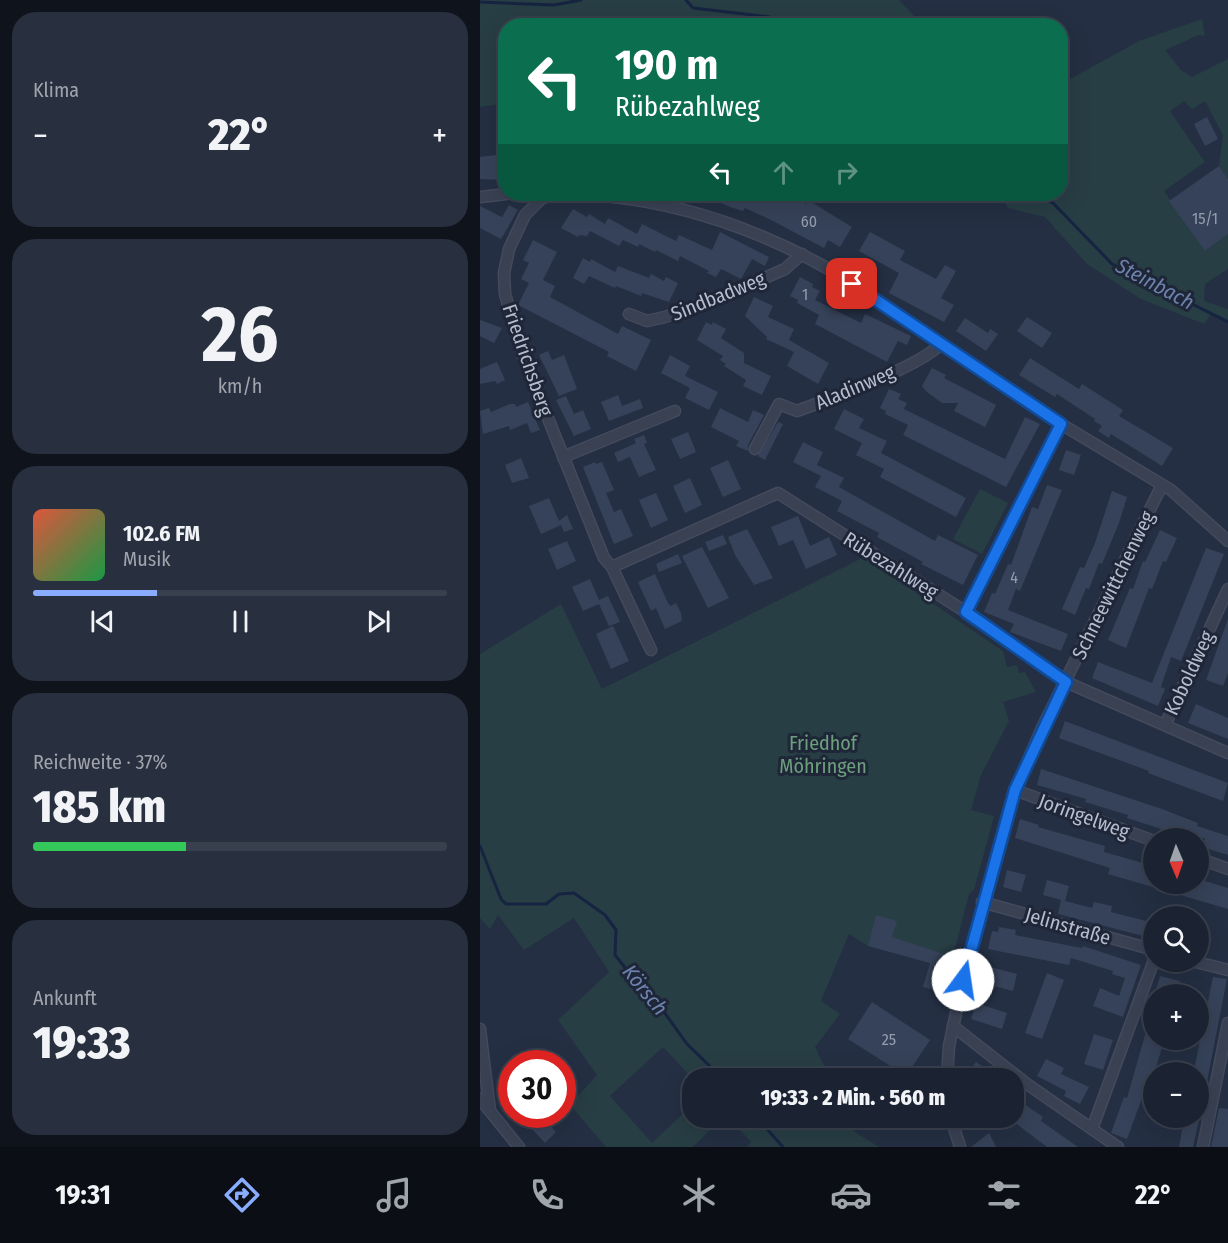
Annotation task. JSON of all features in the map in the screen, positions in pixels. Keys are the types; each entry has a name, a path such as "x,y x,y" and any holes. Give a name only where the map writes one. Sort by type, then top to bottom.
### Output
{"street":[{"path":"480,197 498,195"},
{"name":"Friedrichsberg","path":"534,201 509,249 504,273 505,294 523,356 604,558 612,567 651,650"},
{"path":"649,201 725,220 802,254 1061,424 1162,485 1228,541"},
{"name":"Sindbadweg","path":"629,314 647,321 665,317 726,295 785,269 802,254"},
{"name":"Aladinweg","path":"755,449 779,404 797,411 912,362 934,351 941,344"},
{"path":"563,457 675,411"},
{"path":"966,612 1061,424"},
{"name":"Schneewittchenweg","path":"948,1068 953,1026 982,902 1015,790 1162,485"},
{"name":"Rübezahlweg","path":"612,567 778,493 966,612 1066,682 1228,753"},
{"name":"Koboldweg","path":"1166,725 1228,589"},
{"name":"Joringelweg","path":"1015,790 1143,837"},
{"path":"1209,862 1228,869"},
{"name":"Jelinstraße","path":"982,902 1143,947"},
{"path":"1209,965 1228,970"},
{"path":"1092,1129 1150,972"},
{"path":"1203,1147 1228,1023"},
{"path":"953,1026 1027,1084 1118,1147"},
{"path":"480,1029 490,1111"},
{"path":"480,1099 519,1147"},
{"path":"954,1128 960,1147"}],"green space":[{"path":"480,0 899,0 916,18 498,18 498,104 480,107"},
{"path":"1202,19 1205,36 1199,35 1165,50 1181,70 1192,77 1228,59 1228,179 1219,166 1223,135 1205,101 1192,109 1184,101 1170,111 1205,162 1164,191 1205,251 1228,234 1228,269 1205,284 1204,301 1228,309 1228,320 1212,313 1204,324 1141,299 1087,264 1045,217 1008,208 1004,201 1068,201 1068,80 1139,41"},
{"path":"980,489 1008,503 982,554 953,539"},
{"name":"Friedhof Möhringen","path":"864,557 1003,651 1007,667 1017,665 1019,673 1025,672 1036,692 1003,702 1009,721 981,775 971,810 994,816 974,890 969,894 950,968 868,946 849,934 821,1001 840,1014 815,1047 825,1068 683,1068 663,1047 610,1096 652,1143 682,1114 682,1128 712,1128 693,1147 606,1147 576,1112 576,1098 597,1075 558,1020 609,972 574,918 524,950 498,915 490,929 480,918 480,654 561,604 602,689"},
{"path":"738,1128 853,1128 855,1132 879,1147 747,1147 751,1142"}],"building":[{"path":"1207,117 1218,139 1205,146 1194,124"},
{"path":"496,155 498,180 480,179 480,157"},
{"path":"1219,166 1228,179 1228,234 1205,251 1169,201"},
{"path":"717,201 799,201 806,204 810,201 852,227 840,247 828,240 824,248 745,208 743,211"},
{"path":"509,205 518,210 501,239 480,228 480,206 502,217"},
{"path":"573,209 587,217 589,214 605,224 608,218 637,234 642,224 676,241 679,235 712,250 720,232 769,257 765,266 752,259 741,279 721,269 716,277 680,256 678,261 639,244 638,247 623,240 619,246 590,231 587,236 579,235 578,237 561,228"},
{"path":"870,232 905,251 900,260 936,279 945,265 956,271 941,298 954,305 944,322 889,293 899,273 859,251"},
{"path":"533,240 557,252 543,280 555,286 550,297 618,334 622,326 651,340 636,371 607,356 609,352 518,305 529,283 521,279 529,263 523,260"},
{"path":"583,258 590,262 591,259 615,272 618,266 649,278 651,274 664,281 666,277 678,283 669,302 642,293 641,296 616,286 615,288 589,276 584,284 573,278"},
{"path":"800,277 820,291 815,300 861,323 865,314 911,336 907,345 898,341 887,362 815,324 819,315 797,303 798,300 790,296"},
{"path":"754,297 773,306 768,317 794,329 789,340 829,363 818,384 787,366 794,352 766,339 767,337 745,316"},
{"path":"1027,317 1052,333 1042,348 1017,331"},
{"path":"965,318 988,333 990,329 998,334 986,351 956,331"},
{"path":"480,320 502,328 494,343 480,336"},
{"path":"706,322 712,325 713,322 726,329 721,338 744,353 744,363 771,376 762,395 743,386 746,380 724,366 726,364 720,360 723,356 697,340"},
{"path":"548,351 552,360 564,355 577,389 559,396 539,355"},
{"path":"670,355 690,366 685,376 718,392 709,410 685,398 690,388 661,373"},
{"path":"1030,358 1079,389 1082,384 1123,410 1119,416 1173,448 1162,466 1111,434 1109,438 1098,431 1102,426 1094,421 1095,419 1057,394 1055,397 1019,375"},
{"path":"497,362 505,380 497,384 495,381 480,384 480,369"},
{"path":"932,368 946,375 944,378 996,405 985,427 954,411 958,403 942,403 927,392 922,386"},
{"path":"889,389 901,394 898,399 907,403 904,409 1005,459 1025,417 1040,424 1006,487 903,435 908,425 885,414 886,411 880,408"},
{"path":"618,395 622,406 640,399 643,408 609,421 601,402"},
{"path":"566,396 574,414 583,410 591,429 574,436 556,400"},
{"path":"528,402 540,430 531,433 527,423 510,430 509,426 483,434 480,411 489,408 491,412 510,404 515,404 516,407"},
{"path":"720,408 748,422 753,410 764,415 748,445 748,451 736,446 739,441 711,427"},
{"path":"844,409 864,419 859,428 887,441 881,453 966,498 956,517 880,477 884,469 856,455 862,443 834,429"},
{"path":"778,422 783,424 765,460 758,456"},
{"path":"688,432 696,452 680,459 671,439"},
{"path":"644,435 647,443 644,444 656,470 639,477 630,457 618,462 614,453 636,443 634,439"},
{"path":"803,442 823,452 817,465 844,478 839,487 935,541 938,535 978,555 963,585 921,564 923,562 877,537 879,533 837,511 842,501 815,487 821,476 793,462"},
{"path":"1066,450 1081,455 1074,475 1059,470"},
{"path":"521,458 529,478 512,483 505,465"},
{"path":"728,460 741,489 723,497 710,468"},
{"path":"595,462 596,464 602,462 614,490 606,493 614,512 621,509 633,536 614,544 583,467"},
{"path":"690,478 702,505 685,513 673,486"},
{"path":"1047,485 1062,490 1020,591 1016,589 1008,610 1068,634 1061,651 1010,632 1014,624 984,612 1008,564 1011,565 1032,507 1038,509"},
{"path":"1112,491 1127,497 1102,564 1099,563 1089,589 1086,588 1075,615 1062,609 1080,567 1084,568 1095,543"},
{"path":"656,493 668,520 651,528 639,500"},
{"path":"549,498 559,521 567,515 573,529 564,532 561,525 541,534 529,506"},
{"path":"798,516 810,546 829,537 837,555 806,569 793,540 779,546 771,527"},
{"path":"747,529 773,578 754,585 735,555 728,537"},
{"path":"1160,530 1177,538 1166,562 1163,561 1152,589 1149,588 1126,648 1108,640 1130,588 1133,589 1143,561 1145,562"},
{"path":"723,535 727,544 709,551 705,542"},
{"path":"567,541 576,561 557,570 548,549"},
{"path":"702,547 729,598 708,608 682,556"},
{"path":"1206,548 1224,554 1181,661 1171,657 1161,687 1165,689 1158,706 1092,678 1098,662 1152,683"},
{"path":"678,554 682,563 659,572 656,564"},
{"path":"655,574 668,603 671,606 676,603 681,613 682,621 665,629 656,608 651,611 638,582"},
{"path":"590,579 599,600 608,596 620,622 609,626 599,604 583,611 572,587"},
{"path":"1228,619 1228,673 1223,686 1206,680"},
{"path":"613,626 629,661 611,669 596,634"},
{"path":"1196,704 1228,718 1228,739 1188,723"},
{"path":"1065,721 1228,783 1223,801 1059,738"},
{"path":"1041,769 1162,809 1198,823 1197,826 1203,828 1158,828 1127,818 1128,815 1085,802 1086,799 1037,785"},
{"path":"1020,819 1039,825 1038,827 1105,846 1104,852 1143,863 1143,884 1108,874 1110,868 1015,838"},
{"path":"1209,830 1228,836 1228,855 1209,849"},
{"path":"1007,870 1026,875 1021,892 1003,887"},
{"path":"1047,880 1069,886 1065,901 1092,908 1094,902 1112,906 1111,912 1143,920 1143,936 1058,914 1061,900 1043,895"},
{"path":"1209,882 1228,888 1228,909 1177,894 1209,894"},
{"path":"876,915 897,921 892,937 953,957 950,968 944,967 938,991 923,987 930,963 868,946"},
{"path":"999,927 1016,930 1015,935 1082,948 1083,946 1141,965 1123,1017 1093,1006 1100,988 1119,996 1125,978 1112,974 1113,971 1071,958 1069,965 988,949 992,931 998,932"},
{"path":"987,966 1017,974 1013,991 982,983"},
{"path":"1047,973 1064,980 1042,1039 1025,1033"},
{"path":"1160,976 1180,981 1179,984 1158,984"},
{"path":"1213,977 1227,979 1209,1071 1209,1062 1196,1062 1198,1050 1209,1050 1209,997"},
{"path":"872,1002 930,1040 911,1068 893,1068 848,1039"},
{"path":"976,1003 1007,1013 1002,1029 971,1019"},
{"path":"1094,1034 1113,1040 1103,1070 1084,1064"},
{"path":"1143,1042 1143,1050 1161,1050 1158,1062 1143,1062 1143,1095 1127,1139 1111,1133 1124,1097 1127,1098"},
{"path":"1046,1059 1064,1068 1061,1074 1089,1087 1080,1104 1064,1096 1066,1091 1037,1076"},
{"path":"976,1062 985,1068 972,1068"},
{"path":"1024,1104 1043,1117 1041,1121 1078,1147 1047,1147 1022,1128 1024,1128"},
{"path":"1219,1108 1228,1109 1228,1147 1211,1147"},
{"path":"531,1128 552,1128 556,1132 545,1143"},
{"path":"1182,1128 1197,1128 1193,1147 1179,1147"},
{"path":"989,1133 996,1147 971,1147"}],"waterway":[{"name":"Steinbach","path":"480,2 554,5 581,0"},
{"name":"Steinbach","path":"686,0 693,8 772,18"},
{"name":"Steinbach","path":"1048,201 1053,203 1112,264 1228,322"},
{"name":"Körsch","path":"480,846 501,899 506,904 546,904 559,894 574,893 605,915 616,930 615,955 627,970 644,984 687,1044 712,1068"},
{"name":"Körsch","path":"766,1128 783,1147"}],"route":[{"path":"852,284 1061,424 966,612 1066,682 1041,730 1015,790 982,902 963,980"}]}
